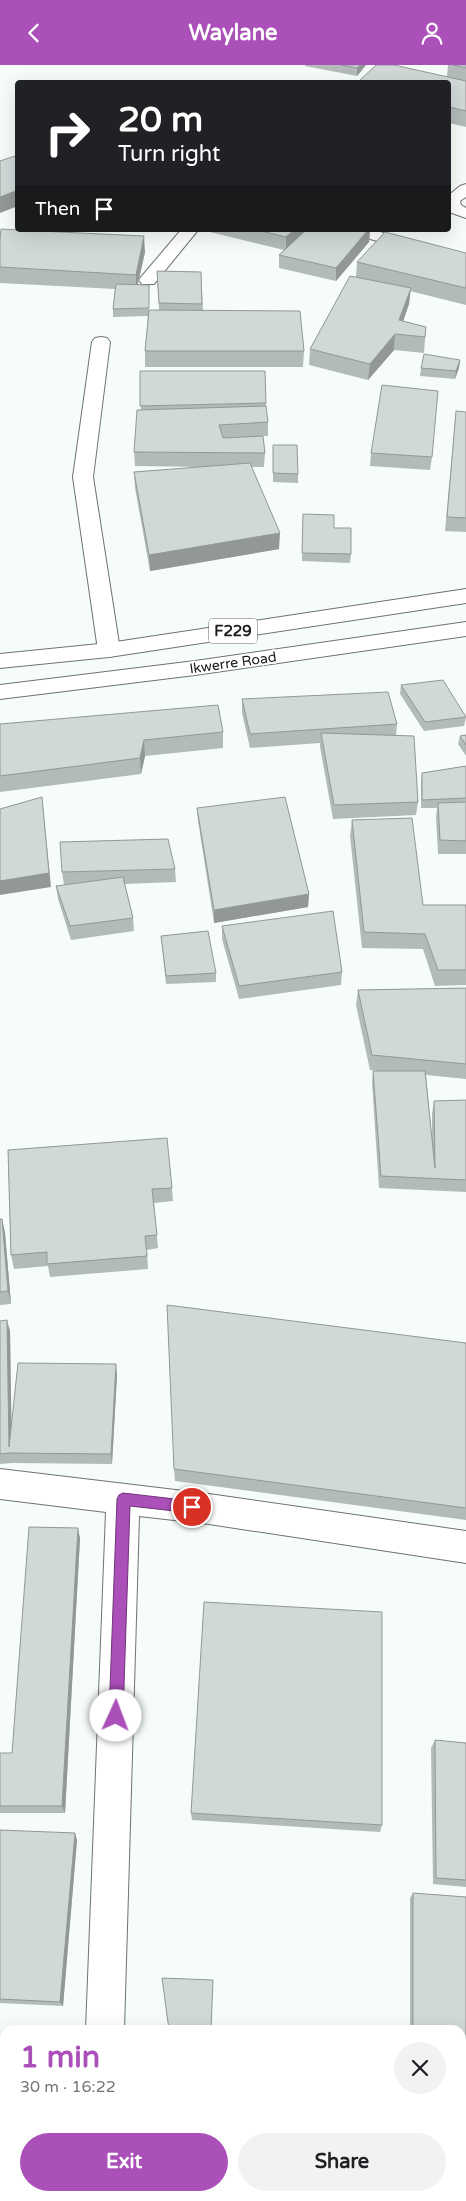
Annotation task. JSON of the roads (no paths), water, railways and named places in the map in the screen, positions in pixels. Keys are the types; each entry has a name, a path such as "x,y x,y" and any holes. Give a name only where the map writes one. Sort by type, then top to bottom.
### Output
{"street":[{"path":"466,189 452,200 453,207 458,211 466,213"},
{"path":"148,280 188,232"},
{"path":"362,232 466,261"},
{"path":"101,342 83,477 109,650"},
{"name":"F229","path":"0,661 109,650 466,596"},
{"name":"Ikwerre Road","path":"0,692 225,664 466,629"},
{"path":"0,1484 209,1509 466,1547"},
{"path":"105,2025 123,1499"}]}
